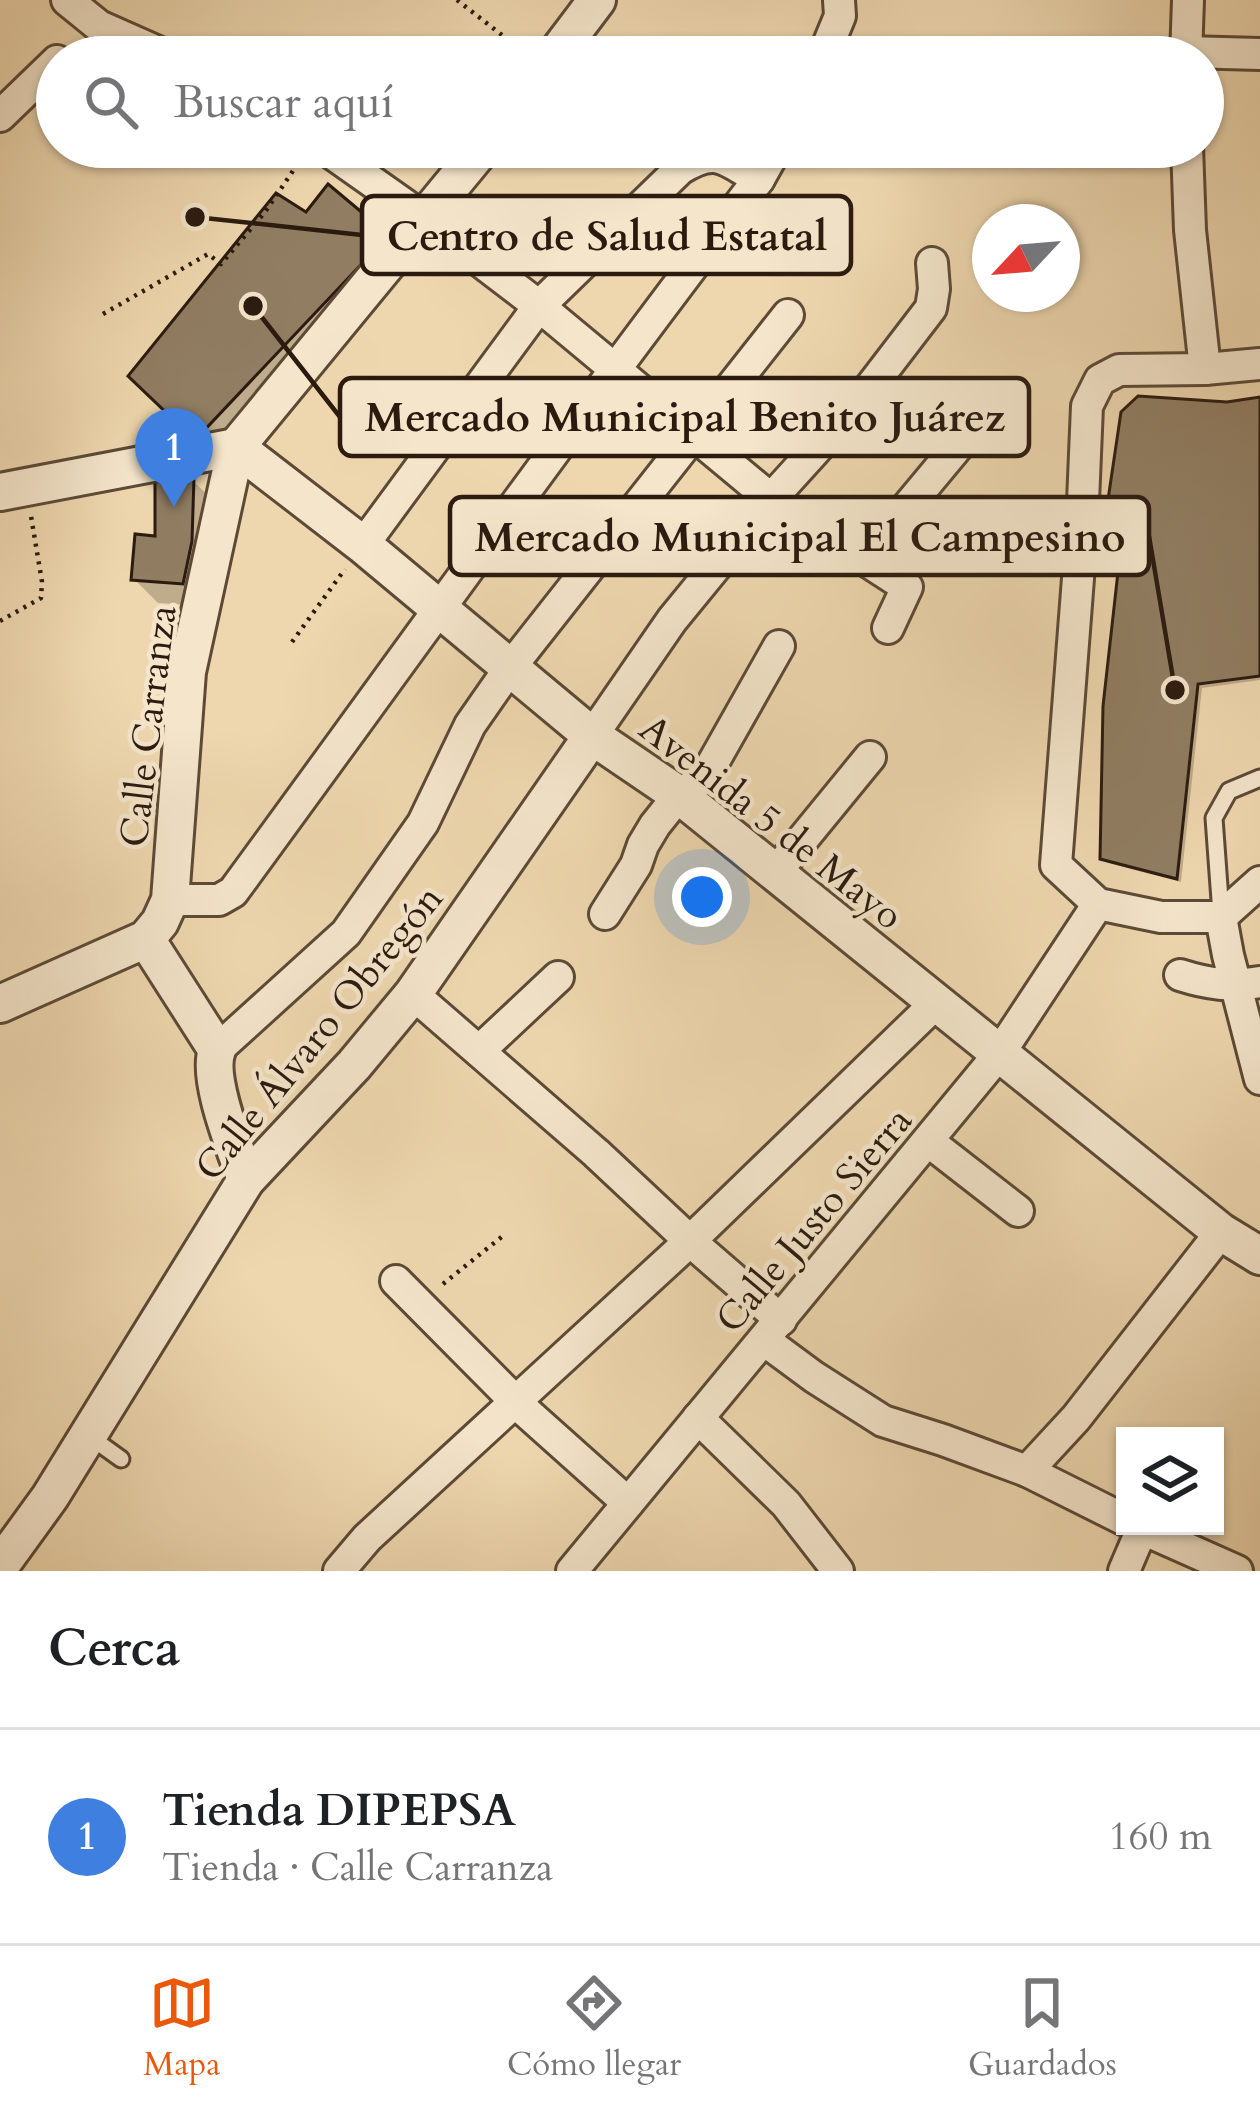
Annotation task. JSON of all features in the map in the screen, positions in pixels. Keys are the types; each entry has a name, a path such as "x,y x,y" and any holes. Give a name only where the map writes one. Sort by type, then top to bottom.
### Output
{"street":[{"path":"67,0 99,26 122,36"},
{"path":"570,36 597,0"},
{"path":"832,36 840,16 839,0"},
{"path":"1187,36 1188,0"},
{"path":"87,36 99,26"},
{"path":"1224,54 1260,54"},
{"path":"0,116 36,82"},
{"path":"353,168 539,306 771,499 907,587 888,628"},
{"path":"9,490 236,447 466,168"},
{"path":"363,545 539,306 682,168"},
{"path":"740,168 760,179"},
{"path":"170,901 219,900 233,892 766,168"},
{"path":"1188,168 1205,369"},
{"path":"592,736 672,620 859,401 931,308 932,263"},
{"path":"246,1180 212,1063 217,1051 346,933 423,823 470,725 509,669 788,315"},
{"path":"1260,364 1119,370 1100,380 1087,406 1056,866 1098,904 1161,917 1221,917 1260,881"},
{"path":"870,562 903,512 958,446"},
{"name":"Avenida 5 de Mayo","path":"236,447 363,545 592,736 679,795 1221,1232 1260,1256"},
{"name":"Calle Carranza","path":"146,939 170,901 187,672 236,447"},
{"path":"605,914 655,825 679,795 705,777 779,646"},
{"name":"Calle Álvaro Obregón","path":"0,1566 89,1436 246,1180 354,1065 412,994 592,736"},
{"path":"775,873 870,757"},
{"name":"Calle Justo Sierra","path":"579,1568 999,1054 1098,904"},
{"path":"1221,917 1248,984 1260,1079"},
{"path":"0,1004 146,939 217,1051"},
{"path":"1180,975 1206,983 1248,984"},
{"path":"478,1051 558,977"},
{"path":"412,994 596,1153 690,1241 772,1330 883,1421 1027,1471 1116,1516"},
{"path":"339,1571 367,1538 690,1241 936,1004"},
{"path":"928,1141 1018,1211"},
{"path":"1027,1471 1076,1418 1221,1232"},
{"path":"396,1281 516,1402 628,1503"},
{"path":"698,1418 786,1504 838,1571"},
{"path":"1124,1571 1133,1535"},
{"path":"1149,1535 1186,1561 1237,1571"}],"lane":[{"path":"1221,917 1214,818 1228,790 1260,778"},
{"path":"89,1436 121,1459"}],"path":[{"path":"457,0 503,36"},
{"path":"103,314 208,254 221,264 295,168"},
{"path":"0,621 41,598 31,515 9,490"},
{"path":"292,642 363,545"},
{"path":"419,1303 504,1235"}],"building":[{"path":"328,184 389,235 195,440 128,376 276,193 306,212"},
{"path":"1138,396 1227,402 1260,397 1260,676 1198,684 1177,879 1100,859 1103,706 1118,572 1101,547 1121,412"},
{"path":"194,477 192,541 183,584 131,580 135,534 155,536 155,480"}],"place":[{"name":"Centro de Salud Estatal","path":"195,217"},
{"name":"Mercado Municipal Benito Juárez","path":"253,306"},
{"name":"Tienda DIPEPSA","path":"174,507"},
{"name":"Mercado Municipal El Campesino","path":"1175,690"}]}
